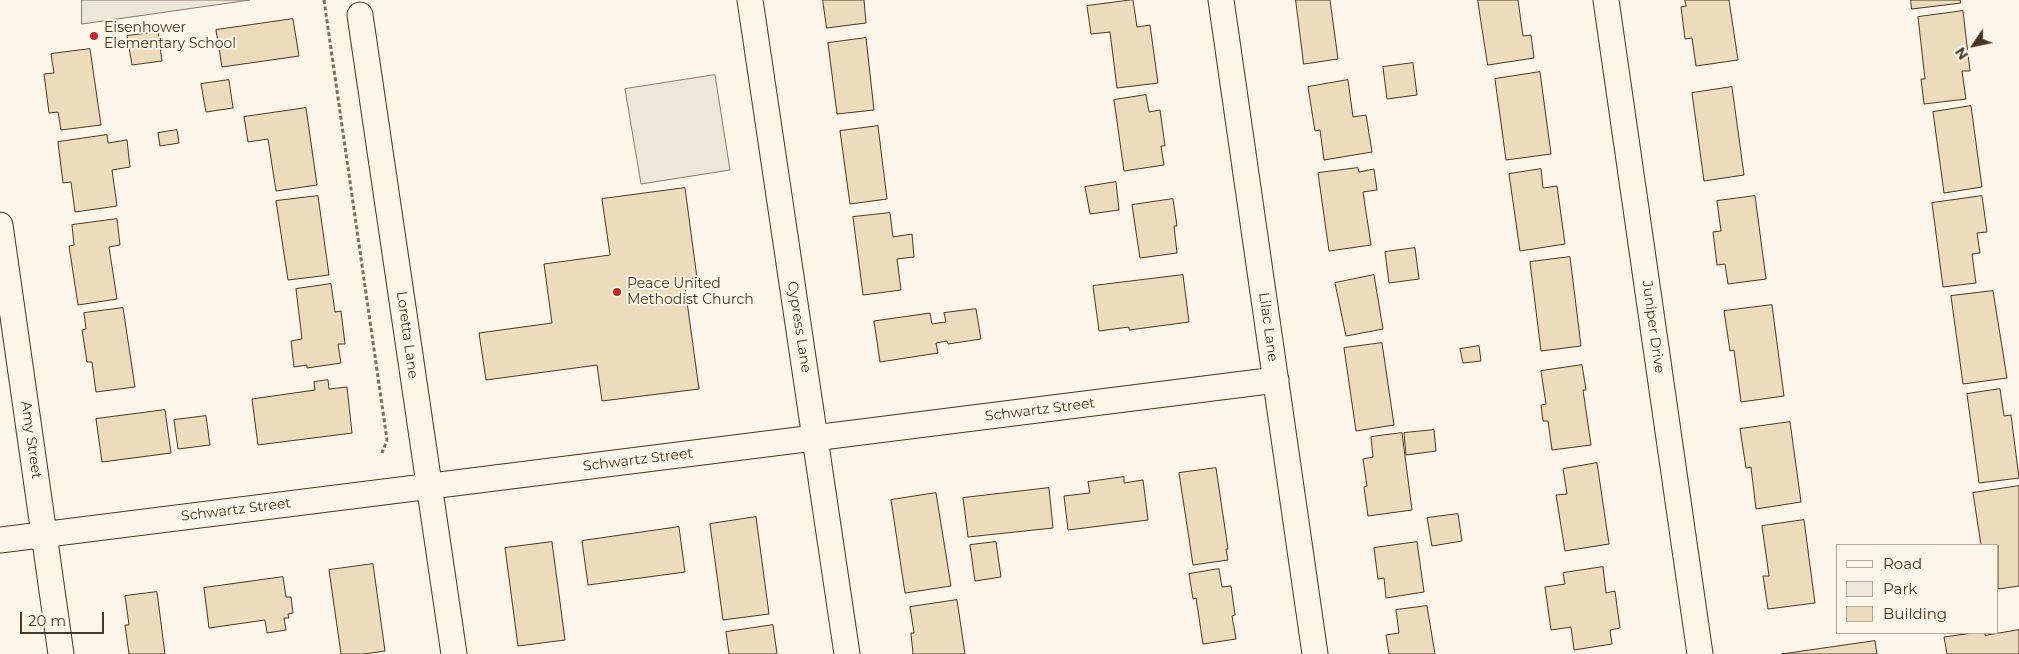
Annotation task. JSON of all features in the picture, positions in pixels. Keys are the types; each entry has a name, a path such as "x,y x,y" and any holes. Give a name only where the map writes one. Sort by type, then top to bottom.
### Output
{"street":[{"name":"Cypress Lane","path":"750,0 847,654"},
{"name":"Lilac Lane","path":"1221,0 1315,654"},
{"name":"Juniper Drive","path":"1606,0 1700,654"},
{"name":"Loretta Lane","path":"360,15 454,654"},
{"name":"Amy Street","path":"0,225 61,654"},
{"name":"Schwartz Street","path":"0,540 1276,380"}],"path":[{"path":"324,0 387,440 382,453"}],"green space":[{"path":"715,75 730,170 641,184 625,89"}],"shaded area":[{"path":"82,0 250,0 82,24"}],"building":[{"path":"823,0 864,0 866,23 827,28"},
{"path":"1133,0 1137,27 1150,25 1158,83 1117,88 1110,32 1091,34 1087,6"},
{"path":"1296,0 1330,0 1338,59 1304,64"},
{"path":"1478,0 1518,0 1523,36 1531,35 1534,58 1488,65"},
{"path":"1685,0 1729,0 1738,60 1696,66 1692,38 1685,39 1681,7 1686,6"},
{"path":"1911,0 1960,0 1961,3 1912,9"},
{"path":"1963,11 1970,71 1962,71 1966,99 1924,104 1921,79 1925,79 1918,17"},
{"path":"293,19 299,56 222,67 216,30"},
{"path":"158,32 162,61 132,65 127,36"},
{"path":"866,38 874,110 837,114 828,43"},
{"path":"90,49 101,125 61,130 58,112 49,113 44,74 54,73 51,54"},
{"path":"1413,63 1417,95 1387,99 1383,67"},
{"path":"1540,72 1551,154 1506,160 1495,79"},
{"path":"229,80 233,108 206,112 201,84"},
{"path":"1348,80 1353,117 1366,115 1372,152 1324,160 1320,130 1315,131 1308,87"},
{"path":"1732,87 1744,175 1704,181 1692,93"},
{"path":"1146,95 1149,112 1160,110 1165,146 1161,146 1164,165 1124,171 1114,100"},
{"path":"1971,106 1982,187 1944,193 1933,112"},
{"path":"306,108 317,185 276,191 268,139 248,142 244,117"},
{"path":"878,126 887,199 850,204 840,131"},
{"path":"177,130 179,143 160,146 158,133"},
{"path":"107,135 108,143 127,140 130,167 112,170 117,206 75,212 71,182 63,183 58,142"},
{"path":"1358,168 1359,172 1374,169 1377,190 1363,192 1371,245 1329,251 1318,173"},
{"path":"1541,169 1543,188 1557,186 1565,244 1520,251 1509,174"},
{"path":"1116,182 1119,210 1090,214 1085,187"},
{"name":"Peace United Methodist Church","path":"685,188 697,278 684,280 699,389 602,401 597,365 486,380 479,333 552,323 544,264 610,255 602,199"},
{"path":"318,196 329,275 288,280 276,201"},
{"path":"1755,196 1766,279 1728,284 1725,264 1717,265 1713,232 1721,231 1717,201"},
{"path":"1982,196 1987,232 1977,233 1980,253 1972,254 1976,283 1943,287 1932,203"},
{"path":"1173,199 1177,226 1174,226 1177,253 1140,258 1132,205"},
{"path":"890,213 893,237 912,234 914,257 897,259 901,290 863,295 853,217"},
{"path":"117,219 120,245 109,247 117,299 78,305 69,246 74,245 72,225"},
{"path":"1415,248 1419,279 1389,283 1385,252"},
{"path":"1570,257 1581,346 1541,351 1530,262"},
{"path":"1183,275 1189,322 1129,330 1129,327 1099,331 1093,286"},
{"path":"1374,275 1383,329 1346,336 1335,283"},
{"path":"331,284 335,312 341,311 345,344 338,344 341,363 307,368 307,365 294,367 291,341 302,339 296,289"},
{"path":"1993,291 2007,378 1963,384 1951,296"},
{"path":"1772,305 1784,396 1741,402 1734,350 1730,351 1724,311"},
{"path":"123,308 135,387 96,392 92,362 87,362 82,330 86,329 84,313"},
{"path":"976,309 981,339 948,344 947,341 936,343 938,353 880,362 874,321 930,313 932,324 946,322 944,313"},
{"path":"1382,343 1394,425 1356,431 1344,348"},
{"path":"1479,346 1481,361 1463,363 1460,349"},
{"path":"1582,365 1586,390 1583,390 1591,445 1552,450 1548,421 1543,421 1541,405 1546,404 1541,371"},
{"path":"328,380 329,389 347,387 352,433 258,445 252,399 315,390 314,382"},
{"path":"2000,389 2004,416 2011,415 2019,478 1979,483 1967,394"},
{"path":"165,410 171,453 102,462 96,419"},
{"path":"206,416 210,445 178,449 174,420"},
{"path":"1790,422 1801,502 1756,509 1751,467 1746,468 1740,429"},
{"path":"1434,430 1436,451 1406,455 1404,433"},
{"path":"1402,433 1412,510 1368,516 1364,487 1367,486 1363,459 1373,457 1371,437"},
{"path":"1597,463 1609,544 1565,551 1556,495 1567,494 1563,469"},
{"path":"1216,468 1228,560 1193,565 1179,473"},
{"path":"1124,477 1124,483 1143,480 1148,520 1068,530 1064,496 1090,493 1088,482"},
{"path":"2019,486 2019,586 1999,589 1999,544 1981,544 1973,493"},
{"path":"1049,488 1053,528 968,537 963,498"},
{"path":"936,493 951,586 905,593 891,500"},
{"path":"1458,514 1462,541 1432,546 1427,518"},
{"path":"756,517 769,614 723,620 710,524"},
{"path":"1804,520 1815,603 1768,609 1763,576 1769,576 1762,526"},
{"path":"679,527 685,572 588,585 582,541"},
{"path":"552,542 565,640 518,646 505,548"},
{"path":"996,542 1001,577 975,581 970,545"},
{"path":"1417,542 1424,592 1386,598 1384,578 1378,579 1374,548"},
{"path":"373,564 385,651 364,654 341,654 329,570"},
{"path":"1603,567 1606,593 1615,591 1620,628 1610,630 1612,644 1574,650 1571,627 1551,630 1545,587 1565,584 1563,573"},
{"path":"1219,569 1222,587 1231,586 1235,615 1232,616 1236,639 1203,644 1196,598 1193,599 1189,574"},
{"path":"283,577 286,597 291,597 293,613 288,614 289,618 284,618 286,630 267,633 265,620 209,628 204,588"},
{"path":"157,592 165,654 129,654 125,625 129,625 125,596"},
{"path":"957,600 965,654 913,654 911,633 914,633 910,607"},
{"path":"1427,606 1435,654 1389,654 1386,635 1399,633 1396,610"},
{"path":"773,625 777,654 729,654 726,632"},
{"path":"2019,630 2019,654 1947,654 1944,637"},
{"path":"1875,641 1877,654 1782,654"}],"place":[{"name":"Eisenhower Elementary School","path":"94,36"},
{"name":"Peace United Methodist Church","path":"617,292"}]}
